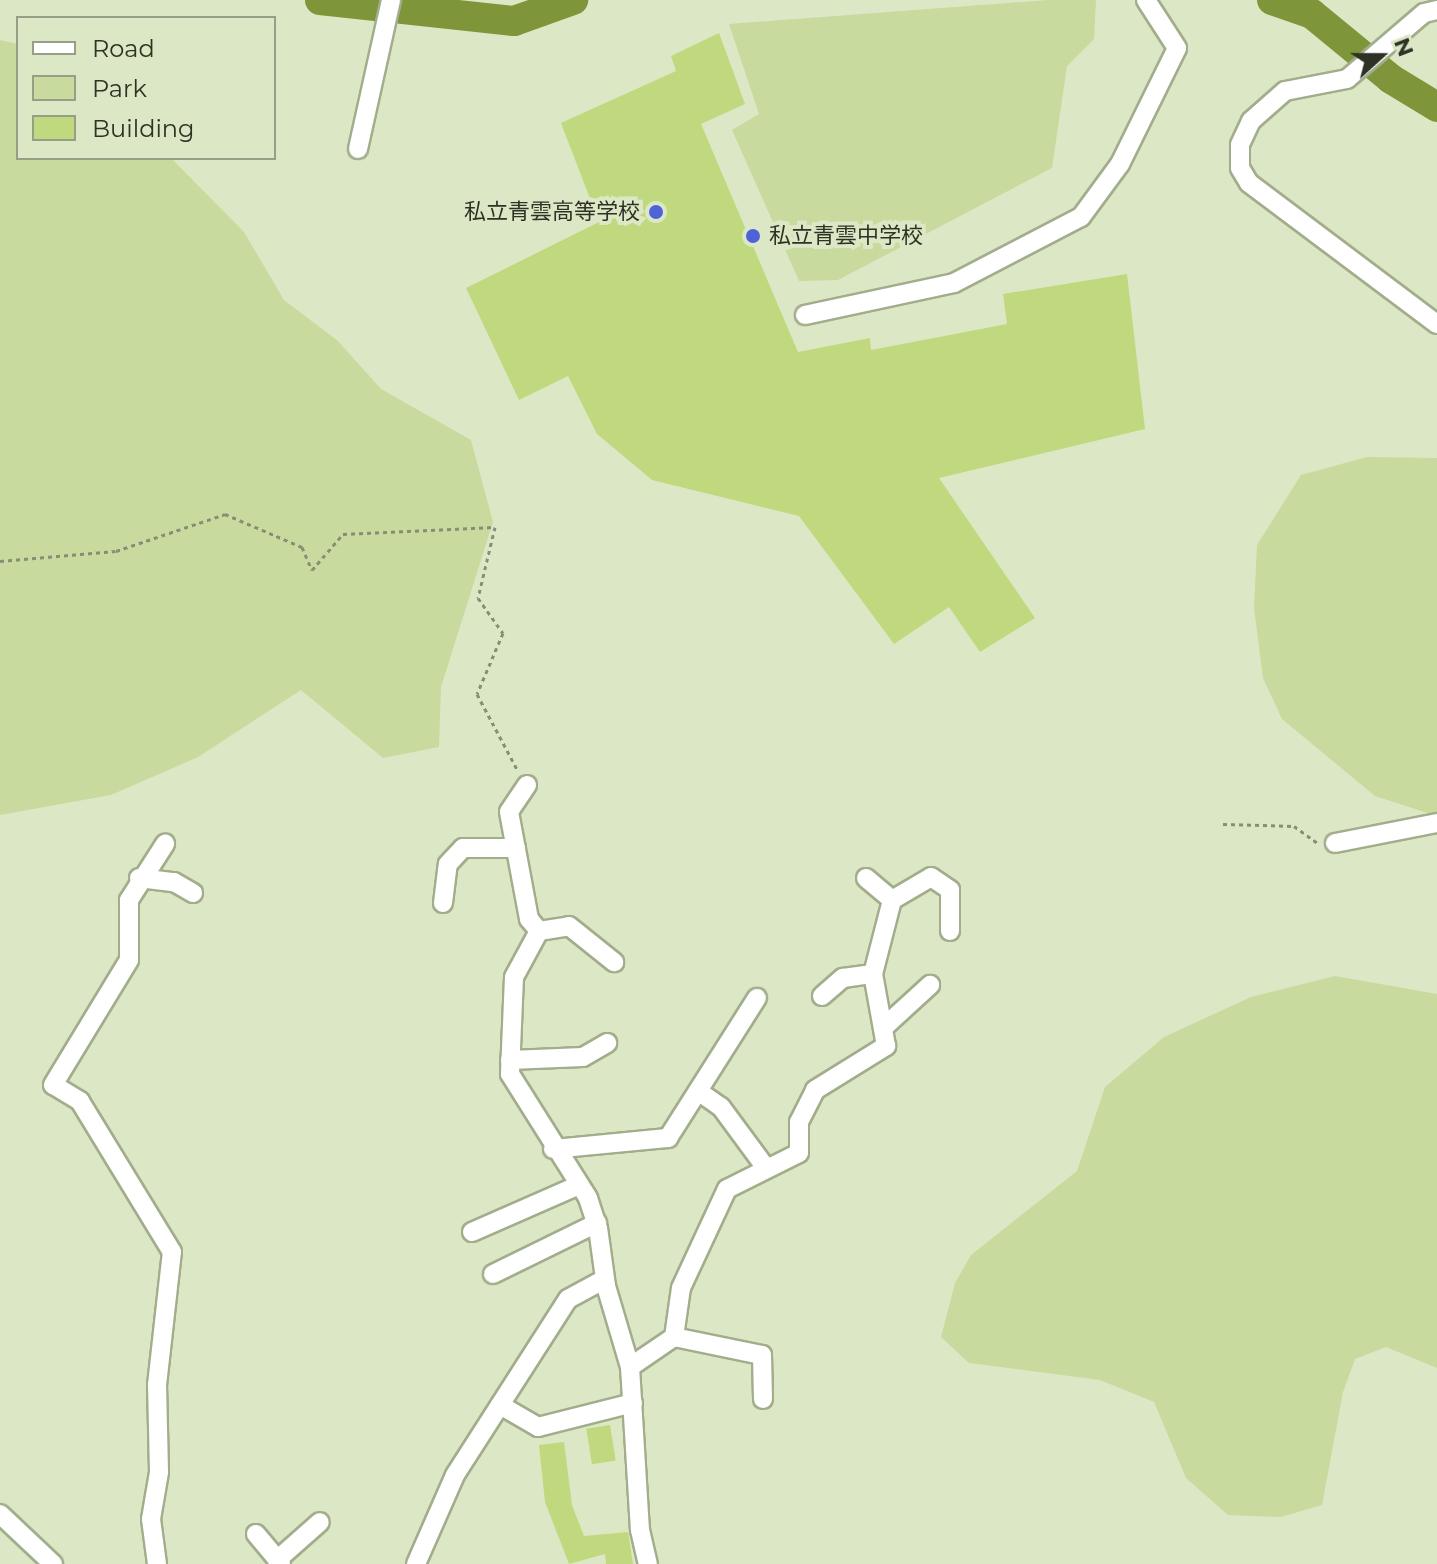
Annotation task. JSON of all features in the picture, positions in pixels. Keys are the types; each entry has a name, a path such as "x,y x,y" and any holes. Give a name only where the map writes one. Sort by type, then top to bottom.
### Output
{"street":[{"path":"358,149 388,26 391,0"},
{"path":"805,315 954,283 1081,217 1120,164 1177,48 1146,0"},
{"path":"1437,10 1347,79 1285,91 1251,121 1240,145 1240,168 1249,183 1437,324"},
{"path":"527,785 509,812 529,919 539,931"},
{"path":"1335,843 1437,823"},
{"path":"157,1564 151,1519 159,1472 157,1385 172,1252 80,1101 53,1085 129,960 129,900 139,878 165,844"},
{"path":"443,903 448,864 463,848 516,848"},
{"path":"674,1337 681,1288 711,1216 727,1189 799,1153 799,1122 815,1090 886,1046 873,974 892,900 931,877 950,890 950,931"},
{"path":"139,878 174,882 193,893"},
{"path":"866,878 892,900"},
{"path":"539,931 569,926 614,962"},
{"path":"539,931 514,977 510,1074 553,1149 579,1185 597,1223 605,1279 630,1367 640,1530 648,1564"},
{"path":"822,996 843,978 873,974"},
{"path":"883,1028 930,985"},
{"path":"553,1149 668,1138 757,998"},
{"path":"510,1060 583,1057 607,1043"},
{"path":"698,1091 721,1107 766,1168"},
{"path":"472,1232 579,1185"},
{"path":"493,1274 597,1223"},
{"path":"416,1564 455,1475 568,1299 605,1279"},
{"path":"630,1367 674,1337 762,1355 763,1399"},
{"path":"500,1405 538,1427 633,1403"},
{"path":"0,1514 53,1564"},
{"path":"256,1534 279,1562 320,1522"}],"path":[{"path":"0,561 116,551 225,514 302,547 312,570 343,534 495,527 478,598 503,633 477,694 527,785"},
{"path":"1223,824 1294,826 1316,843 1335,843"}],"green space":[{"path":"1048,0 1096,0 1094,39 1067,66 1052,168 838,280 799,281 732,130 759,114 729,24"},
{"path":"0,40 16,44 16,160 173,160 244,232 284,300 338,341 381,389 471,440 493,522 441,687 439,747 383,758 301,690 198,757 111,795 0,815"},
{"path":"1367,457 1437,458 1437,816 1375,796 1282,719 1263,678 1254,608 1257,545 1301,475"},
{"path":"1335,976 1437,994 1437,1368 1386,1347 1355,1359 1343,1392 1322,1505 1281,1517 1228,1515 1186,1478 1154,1402 1100,1380 969,1363 941,1337 955,1283 971,1255 1077,1171 1105,1087 1164,1037 1251,997"}],"building":[{"path":"719,33 745,104 701,124 798,352 870,338 871,350 1007,324 1003,294 1127,274 1145,429 939,478 1035,618 980,652 949,607 894,644 799,516 652,480 597,434 568,376 519,400 466,288 599,222 561,123 676,71 671,56"},
{"path":"610,1425 616,1461 592,1464 586,1429"},
{"path":"564,1442 572,1505 584,1536 628,1532 633,1564 606,1564 605,1554 569,1564 545,1502 539,1445"}],"waterway":[{"path":"320,0 514,21 573,0"},
{"path":"1272,0 1312,14 1391,79 1437,107"}],"place":[{"name":"私立青雲高等学校","path":"656,212"},
{"name":"私立青雲中学校","path":"753,236"}]}
